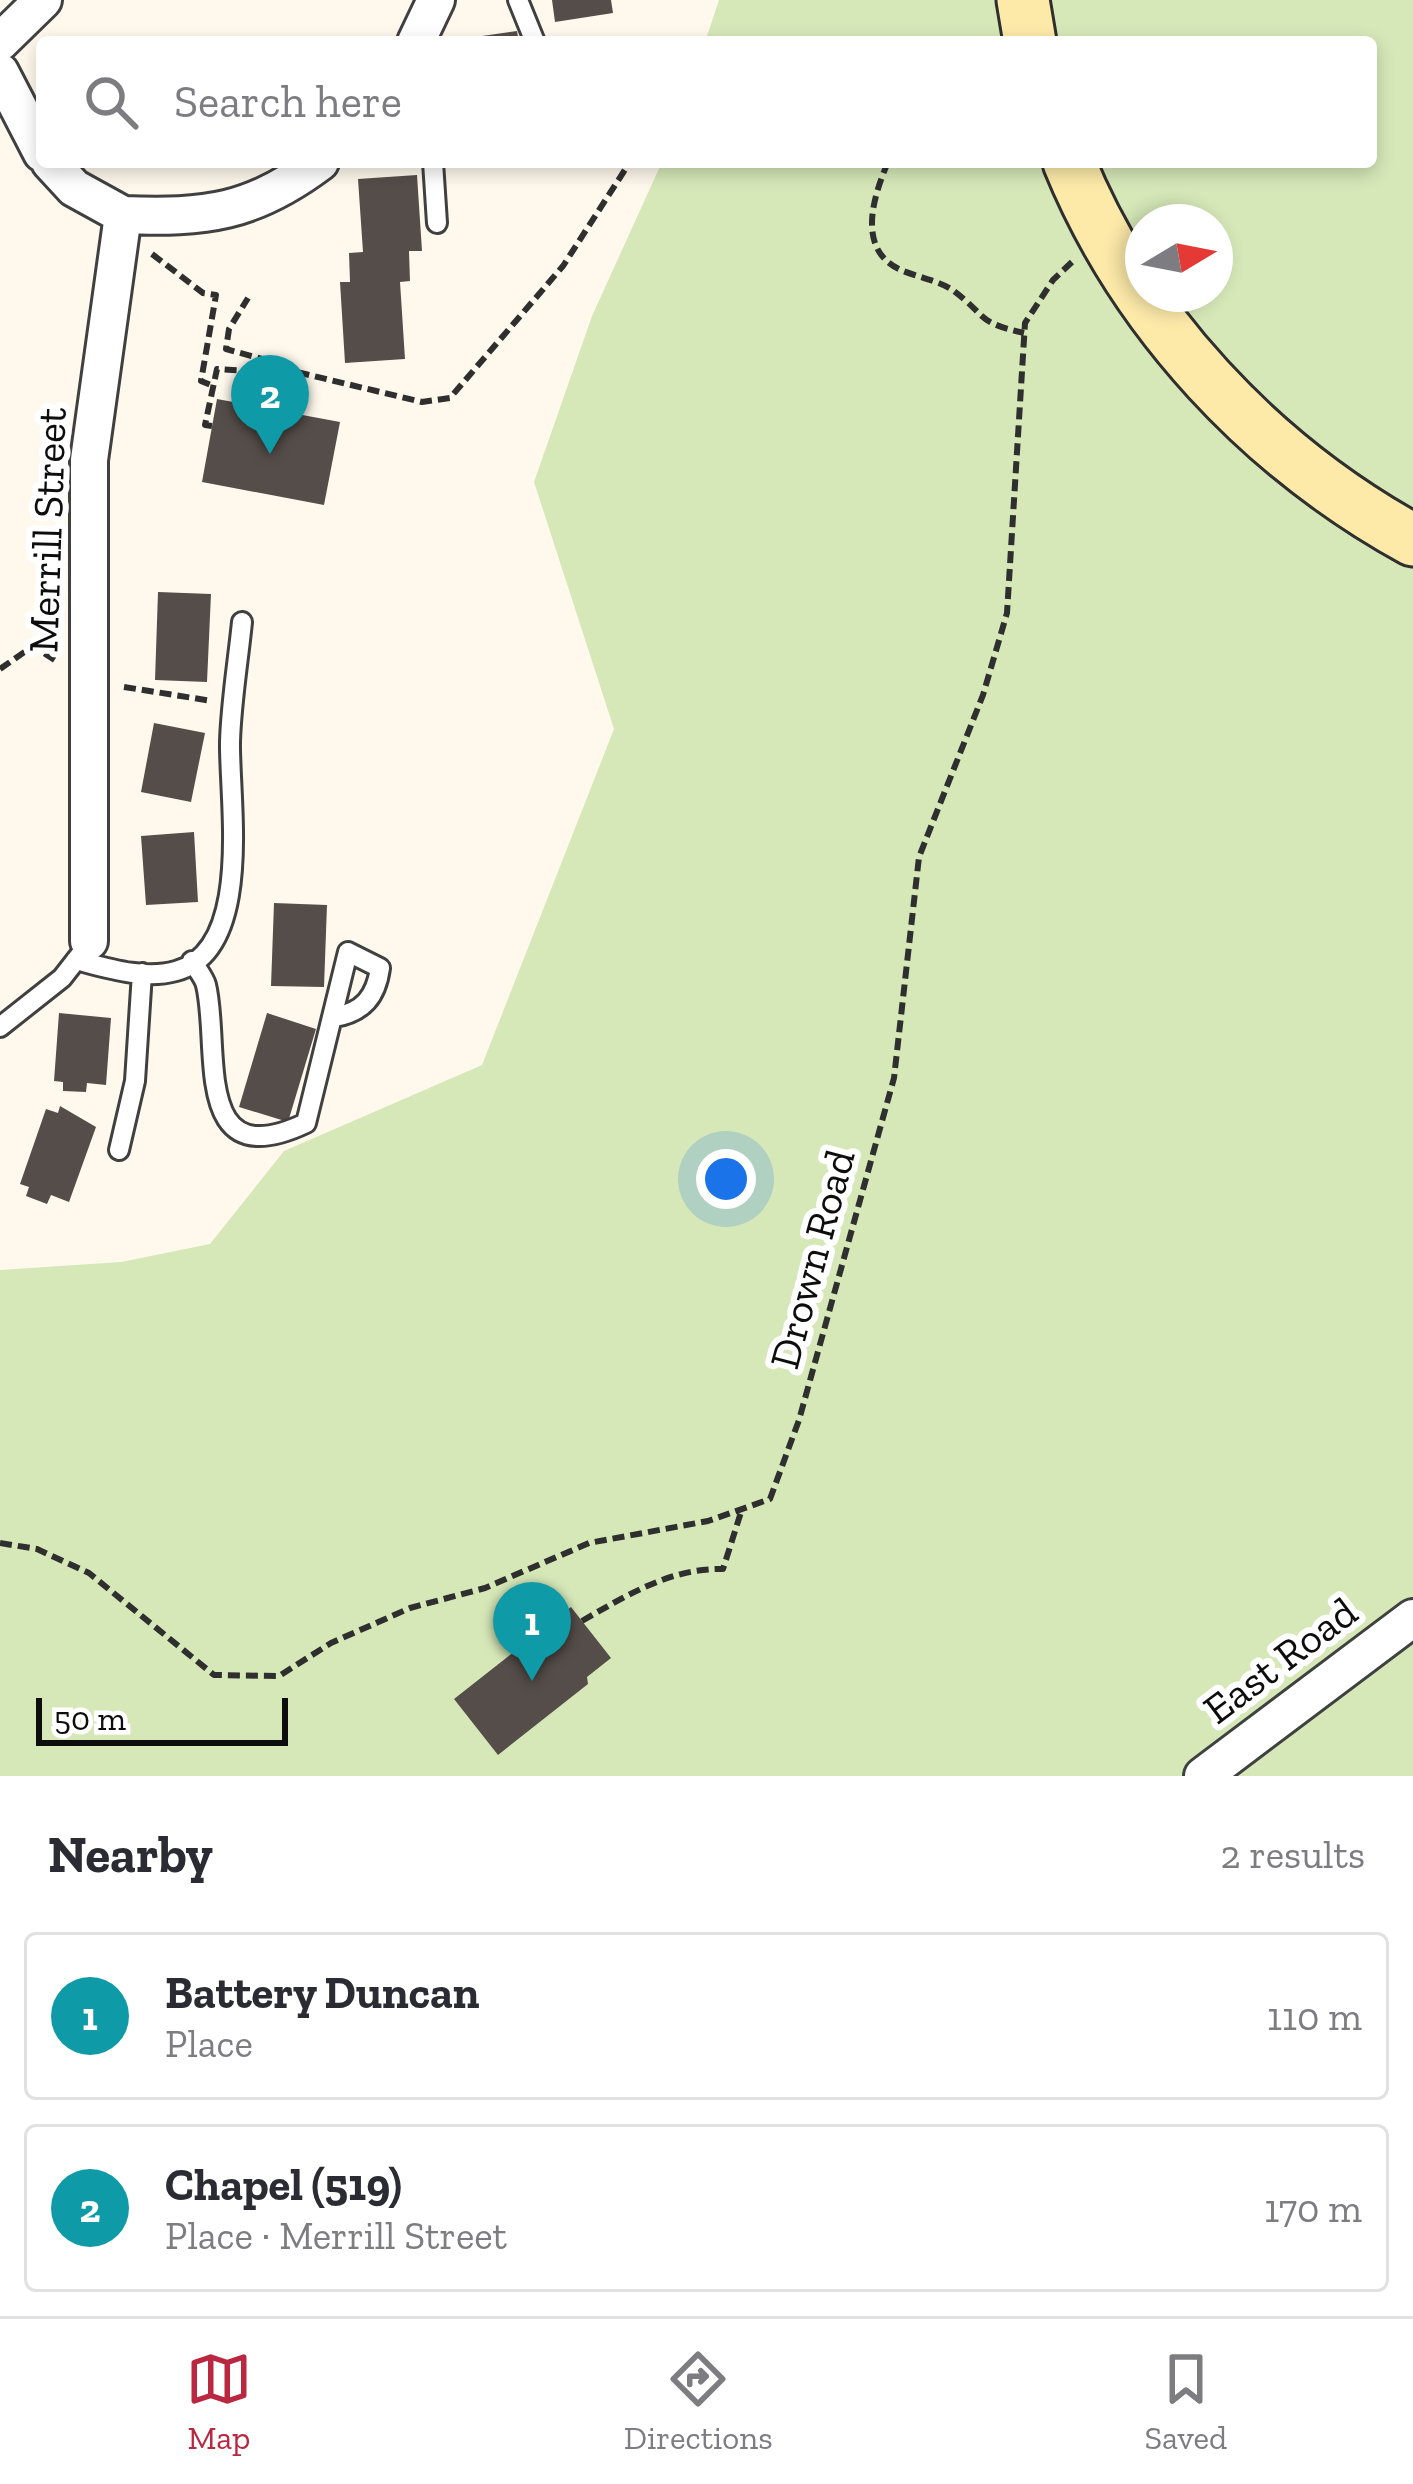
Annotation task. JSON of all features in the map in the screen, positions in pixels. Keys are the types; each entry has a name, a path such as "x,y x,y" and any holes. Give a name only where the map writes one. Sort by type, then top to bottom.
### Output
{"main road":[{"path":"1023,0 1029,36"},
{"path":"1072,168 1136,287 1224,396 1302,466 1413,540"}],"street":[{"path":"0,42 43,0"},
{"path":"419,36 436,0"},
{"path":"0,72 36,141"},
{"path":"56,168 74,188 122,222 196,218 234,210 282,190 312,168"},
{"name":"Merrill Street","path":"82,951 89,460 122,222"},
{"name":"East Road","path":"1203,1776 1413,1618"}],"lane":[{"path":"518,0 533,36"},
{"path":"433,168 436,223"},
{"path":"0,1027 62,978 82,951 142,973 179,971 208,950 228,907 234,702 242,622"},
{"path":"192,961 206,983 207,1035 223,1114 243,1134 274,1138 306,1123 335,1017"},
{"path":"119,1150 134,1081 142,973"}],"path":[{"path":"248,298 231,326 226,349 280,368 422,402 450,398 562,266 625,168"},
{"path":"887,168 872,214 874,245 893,267 953,290 984,324 1024,333"},
{"path":"122,222 202,293 216,296 201,382 213,386"},
{"name":"Drown Road","path":"0,1544 37,1549 89,1573 214,1676 279,1676 332,1643 410,1608 485,1588 589,1543 708,1522 770,1499 799,1420 894,1078 919,857 983,695 1007,613 1024,333 1052,280 1103,233"},
{"path":"210,322 231,326"},
{"path":"212,426 206,425 217,369 276,373 280,368"},
{"path":"0,669 33,646 70,670"},
{"path":"109,683 234,702"},
{"path":"582,1621 636,1589 686,1569 723,1569 742,1509"}],"green space":[{"path":"719,0 1413,0 1413,1776 0,1776 0,1270 121,1262 210,1244 284,1151 482,1065 614,729 534,482 592,316 659,168 1377,168 1377,36 707,36"}],"building":[{"path":"552,0 611,0 613,13 555,22"},
{"path":"417,175 422,251 409,251 410,281 400,282 405,359 345,363 340,282 350,282 349,253 363,252 358,179"},
{"path":"217,399 340,422 324,505 202,482"},
{"path":"158,592 211,594 207,682 155,680"},
{"path":"154,723 205,733 191,802 141,792"},
{"path":"194,832 198,902 146,905 141,836"},
{"path":"274,903 327,905 324,987 271,986"},
{"path":"59,1013 111,1018 106,1085 87,1083 86,1092 63,1091 63,1082 54,1081"},
{"path":"267,1013 316,1029 288,1122 239,1107"},
{"path":"60,1106 96,1127 69,1202 51,1195 47,1204 26,1196 29,1187 20,1184 46,1109 58,1113"},
{"path":"571,1607 611,1658 587,1677 588,1684 498,1755 454,1699"}],"place":[{"name":"Chapel (519)","path":"270,454"},
{"name":"Battery Duncan","path":"532,1681"}]}
